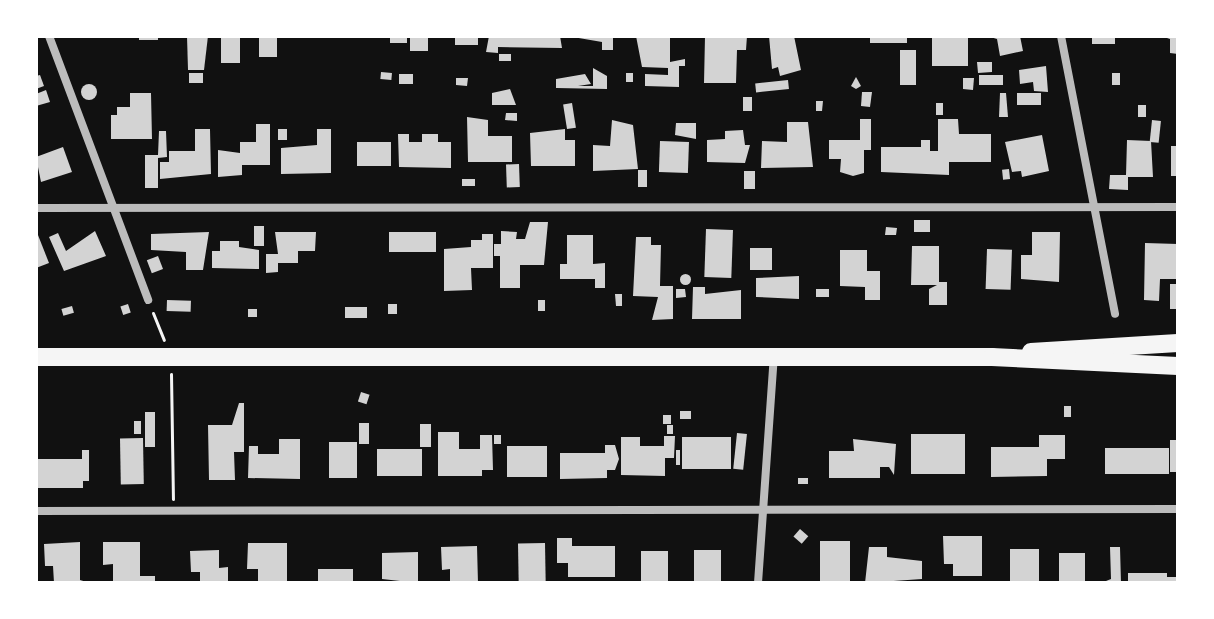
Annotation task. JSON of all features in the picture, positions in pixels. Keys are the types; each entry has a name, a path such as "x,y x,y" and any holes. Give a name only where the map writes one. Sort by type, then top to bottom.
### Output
{"main road":[{"path":"992,357 1109,343 1178,343"},
{"path":"36,357 992,357 1178,366"}],"street":[{"path":"49,36 118,209 148,300"},
{"path":"1061,36 1115,314"},
{"path":"36,208 1178,207"},
{"path":"758,583 766,508 774,356"},
{"path":"36,511 1178,509"}],"path":[{"path":"148,300 170,357 174,510"}],"building":[{"path":"139,36 158,36 158,40 139,40"},
{"path":"187,36 208,36 204,70 188,70"},
{"path":"221,36 240,36 240,63 221,63"},
{"path":"259,36 277,36 277,57 259,57"},
{"path":"390,36 407,36 407,43 390,43"},
{"path":"410,36 428,36 428,51 410,51"},
{"path":"455,36 478,36 478,45 455,45"},
{"path":"489,36 560,36 562,48 498,47 498,53 486,52"},
{"path":"567,36 613,36 613,50 602,50 602,42"},
{"path":"636,36 670,37 670,62 685,59 685,66 679,66 679,87 645,86 645,74 668,75 668,68 642,67"},
{"path":"705,36 747,36 746,50 737,50 736,83 704,83"},
{"path":"769,36 794,36 801,70 780,76 778,67 772,69"},
{"path":"870,36 907,36 907,43 870,43"},
{"path":"932,36 968,36 968,66 932,66"},
{"path":"987,36 1020,36 1023,51 1000,56 997,39"},
{"path":"1092,36 1115,36 1115,44 1092,44"},
{"path":"1161,36 1178,36 1178,54 1170,53 1170,39"},
{"path":"900,50 916,50 916,85 900,85"},
{"path":"499,54 511,54 511,61 499,61"},
{"path":"977,62 992,62 992,72 978,73"},
{"path":"1046,66 1048,92 1034,91 1033,82 1020,84 1019,70"},
{"path":"593,68 607,76 607,89 556,88 556,79 585,74 591,84 578,86 593,86"},
{"path":"381,72 392,73 391,80 380,79"},
{"path":"189,73 203,73 203,83 189,83"},
{"path":"626,73 633,73 633,82 626,82"},
{"path":"1112,73 1120,73 1120,85 1112,85"},
{"path":"399,74 413,74 413,84 399,84"},
{"path":"40,75 44,86 36,89 36,76"},
{"path":"979,75 1003,75 1003,85 979,85"},
{"path":"856,77 861,86 856,89 851,86"},
{"path":"456,78 468,78 467,86 456,85"},
{"path":"963,78 974,78 973,90 963,89"},
{"path":"788,80 789,89 756,92 755,83"},
{"path":"86,84 92,84 97,92 95,98 86,100 81,95 81,89"},
{"path":"510,89 516,105 492,105 492,93"},
{"path":"46,90 50,102 36,106 36,94"},
{"path":"862,92 872,92 870,107 861,106"},
{"path":"130,93 151,93 152,139 111,139 111,115 117,115 117,107 130,107"},
{"path":"1000,93 1006,93 1008,117 999,117"},
{"path":"1017,93 1041,93 1041,105 1017,105"},
{"path":"743,97 752,97 752,111 743,111"},
{"path":"816,101 823,101 822,111 816,111"},
{"path":"572,103 576,128 567,129 563,104"},
{"path":"936,103 943,103 943,115 936,115"},
{"path":"1138,105 1146,105 1146,117 1138,117"},
{"path":"506,113 517,113 517,121 505,120"},
{"path":"467,117 488,120 488,136 512,136 512,162 468,162"},
{"path":"860,119 871,119 871,150 864,150 864,173 853,176 840,172 841,159 829,159 829,140 860,140"},
{"path":"938,119 958,119 959,134 991,134 991,162 949,162 949,175 881,172 881,147 921,147 921,140 930,140 930,151 938,151"},
{"path":"612,120 633,125 638,169 593,171 593,145 610,146"},
{"path":"1152,120 1161,121 1159,143 1150,142"},
{"path":"787,122 808,122 813,167 761,168 762,141 787,142"},
{"path":"676,123 696,123 696,139 675,135"},
{"path":"256,124 270,124 270,165 242,165 242,175 218,177 218,150 240,153 240,142 256,142"},
{"path":"195,129 210,129 211,174 160,179 160,162 169,162 169,151 195,151"},
{"path":"278,129 287,129 287,140 278,140"},
{"path":"317,129 331,129 331,173 281,174 281,148 317,145"},
{"path":"565,129 565,140 575,140 575,166 531,166 530,133"},
{"path":"743,130 745,145 750,145 745,163 707,162 707,140 725,139 725,131"},
{"path":"159,131 166,131 167,157 158,158 158,188 145,188 145,155 158,155"},
{"path":"398,134 409,134 409,142 422,142 422,134 438,134 438,142 451,142 451,168 399,167"},
{"path":"1042,135 1049,171 1022,177 1021,171 1012,172 1005,142"},
{"path":"1127,140 1151,141 1153,177 1128,177 1128,190 1109,189 1110,175 1126,175"},
{"path":"660,141 689,142 688,173 659,172"},
{"path":"357,142 391,142 391,166 357,166"},
{"path":"1171,146 1178,146 1178,176 1171,176"},
{"path":"63,147 72,172 41,182 36,157"},
{"path":"506,164 519,164 520,187 507,187"},
{"path":"1009,169 1010,179 1003,180 1002,170"},
{"path":"638,170 647,170 647,187 638,187"},
{"path":"744,171 755,171 755,189 744,189"},
{"path":"462,179 475,179 475,186 462,186"},
{"path":"914,220 930,220 930,232 914,232"},
{"path":"530,222 548,222 544,265 520,265 520,288 500,288 500,256 494,256 494,244 501,244 501,231 517,232 516,239 525,239"},
{"path":"254,226 264,226 264,246 254,246"},
{"path":"886,227 897,228 896,235 885,235"},
{"path":"706,229 733,230 731,278 704,277"},
{"path":"36,230 49,263 36,268"},
{"path":"95,231 106,256 64,271 49,237 58,233 66,251"},
{"path":"209,232 203,270 186,270 186,252 151,250 151,234"},
{"path":"275,232 316,232 315,251 298,251 298,263 278,263 278,272 266,273 266,254 278,254"},
{"path":"389,232 436,232 436,252 389,252"},
{"path":"1032,232 1060,232 1059,282 1021,279 1021,255 1032,255"},
{"path":"482,234 493,234 493,268 471,268 472,290 444,291 444,249 471,247 471,240 482,240"},
{"path":"567,235 593,235 593,264 605,263 605,288 595,288 595,279 560,279 560,264 567,264"},
{"path":"636,237 651,237 651,245 661,245 660,286 673,286 673,319 652,320 658,297 633,296"},
{"path":"220,241 239,241 239,247 259,250 259,269 212,268 212,251 220,251"},
{"path":"1145,243 1178,244 1178,279 1160,279 1159,301 1144,300"},
{"path":"912,246 939,246 939,282 947,282 947,305 929,305 929,289 937,285 911,285"},
{"path":"750,248 772,248 772,270 750,270"},
{"path":"987,249 1012,250 1011,290 986,289"},
{"path":"840,250 867,250 867,271 880,271 880,300 865,300 865,287 840,286"},
{"path":"158,256 163,269 152,273 147,260"},
{"path":"685,273 691,279 685,285 679,279"},
{"path":"799,276 799,299 756,297 756,278"},
{"path":"1170,284 1178,284 1178,309 1170,309"},
{"path":"693,287 705,287 705,294 741,290 741,319 692,319"},
{"path":"676,289 685,289 686,297 676,298"},
{"path":"816,289 829,289 829,297 816,297"},
{"path":"615,294 622,294 622,306 616,306"},
{"path":"167,300 191,301 191,312 167,311"},
{"path":"538,300 545,300 545,311 538,311"},
{"path":"128,304 131,313 123,315 120,306"},
{"path":"388,304 397,304 397,314 388,314"},
{"path":"72,306 74,313 63,316 61,309"},
{"path":"345,307 367,307 367,318 345,318"},
{"path":"248,309 257,309 257,317 248,317"},
{"path":"361,392 370,395 366,404 358,402"},
{"path":"239,403 244,403 244,452 234,452 235,480 209,480 208,425 232,425"},
{"path":"1064,406 1071,406 1071,417 1064,417"},
{"path":"680,411 691,411 691,419 680,419"},
{"path":"145,412 155,412 155,447 145,447"},
{"path":"663,415 671,415 671,424 663,424"},
{"path":"134,421 141,421 141,434 134,434"},
{"path":"359,423 369,423 369,444 359,444"},
{"path":"420,424 431,424 431,447 420,447"},
{"path":"667,425 673,425 673,434 667,434"},
{"path":"438,432 459,432 459,449 480,449 480,435 492,435 493,470 482,470 482,476 438,476"},
{"path":"737,433 747,434 743,470 733,469"},
{"path":"911,434 965,434 965,474 911,474"},
{"path":"494,435 501,435 501,444 494,444"},
{"path":"1039,435 1065,435 1065,459 1047,459 1047,476 991,477 991,447 1039,447"},
{"path":"664,436 675,436 674,458 665,458 665,476 621,475 621,437 640,437 640,446 664,446"},
{"path":"682,437 731,437 731,469 682,469"},
{"path":"120,438 143,438 144,484 121,484"},
{"path":"279,439 300,439 300,479 248,478 249,446 258,446 258,454 279,454"},
{"path":"853,439 896,444 894,475 889,467 880,467 880,478 829,478 829,451 854,451"},
{"path":"1170,440 1178,440 1178,472 1170,472"},
{"path":"329,442 357,442 357,478 329,478"},
{"path":"605,445 615,445 619,459 615,470 607,470 607,478 560,479 560,453 605,453"},
{"path":"507,446 547,446 547,477 507,477"},
{"path":"1105,448 1169,448 1169,474 1105,474"},
{"path":"377,449 422,449 422,476 377,476"},
{"path":"82,450 89,450 89,481 83,481 83,488 36,488 36,459 82,459"},
{"path":"676,450 680,450 680,465 676,465"},
{"path":"798,478 808,478 808,484 798,484"},
{"path":"800,529 808,536 802,544 793,537"},
{"path":"943,536 982,536 982,576 953,576 953,564 944,564"},
{"path":"557,538 572,538 572,546 615,546 615,577 568,577 568,563 557,563"},
{"path":"820,541 850,541 850,583 820,583"},
{"path":"80,542 80,580 90,583 54,583 53,566 45,566 44,544"},
{"path":"103,542 140,542 140,576 155,576 155,583 113,583 113,564 103,565"},
{"path":"248,543 287,543 287,583 258,583 258,569 247,569"},
{"path":"518,543 545,543 546,583 519,583"},
{"path":"477,546 478,583 450,583 450,569 442,570 441,547"},
{"path":"869,547 887,547 887,557 922,561 922,579 865,583"},
{"path":"1110,547 1120,547 1121,583 1101,583 1111,579"},
{"path":"1010,549 1039,549 1039,583 1010,583"},
{"path":"219,550 219,568 228,567 228,583 200,583 200,572 191,572 190,551"},
{"path":"694,550 721,550 721,583 694,583"},
{"path":"641,551 668,551 668,583 641,583"},
{"path":"418,552 418,583 382,579 382,553"},
{"path":"1059,553 1085,553 1085,583 1059,583"},
{"path":"318,569 353,569 353,583 318,583"},
{"path":"1128,573 1167,573 1167,577 1178,577 1178,583 1128,583"}]}
